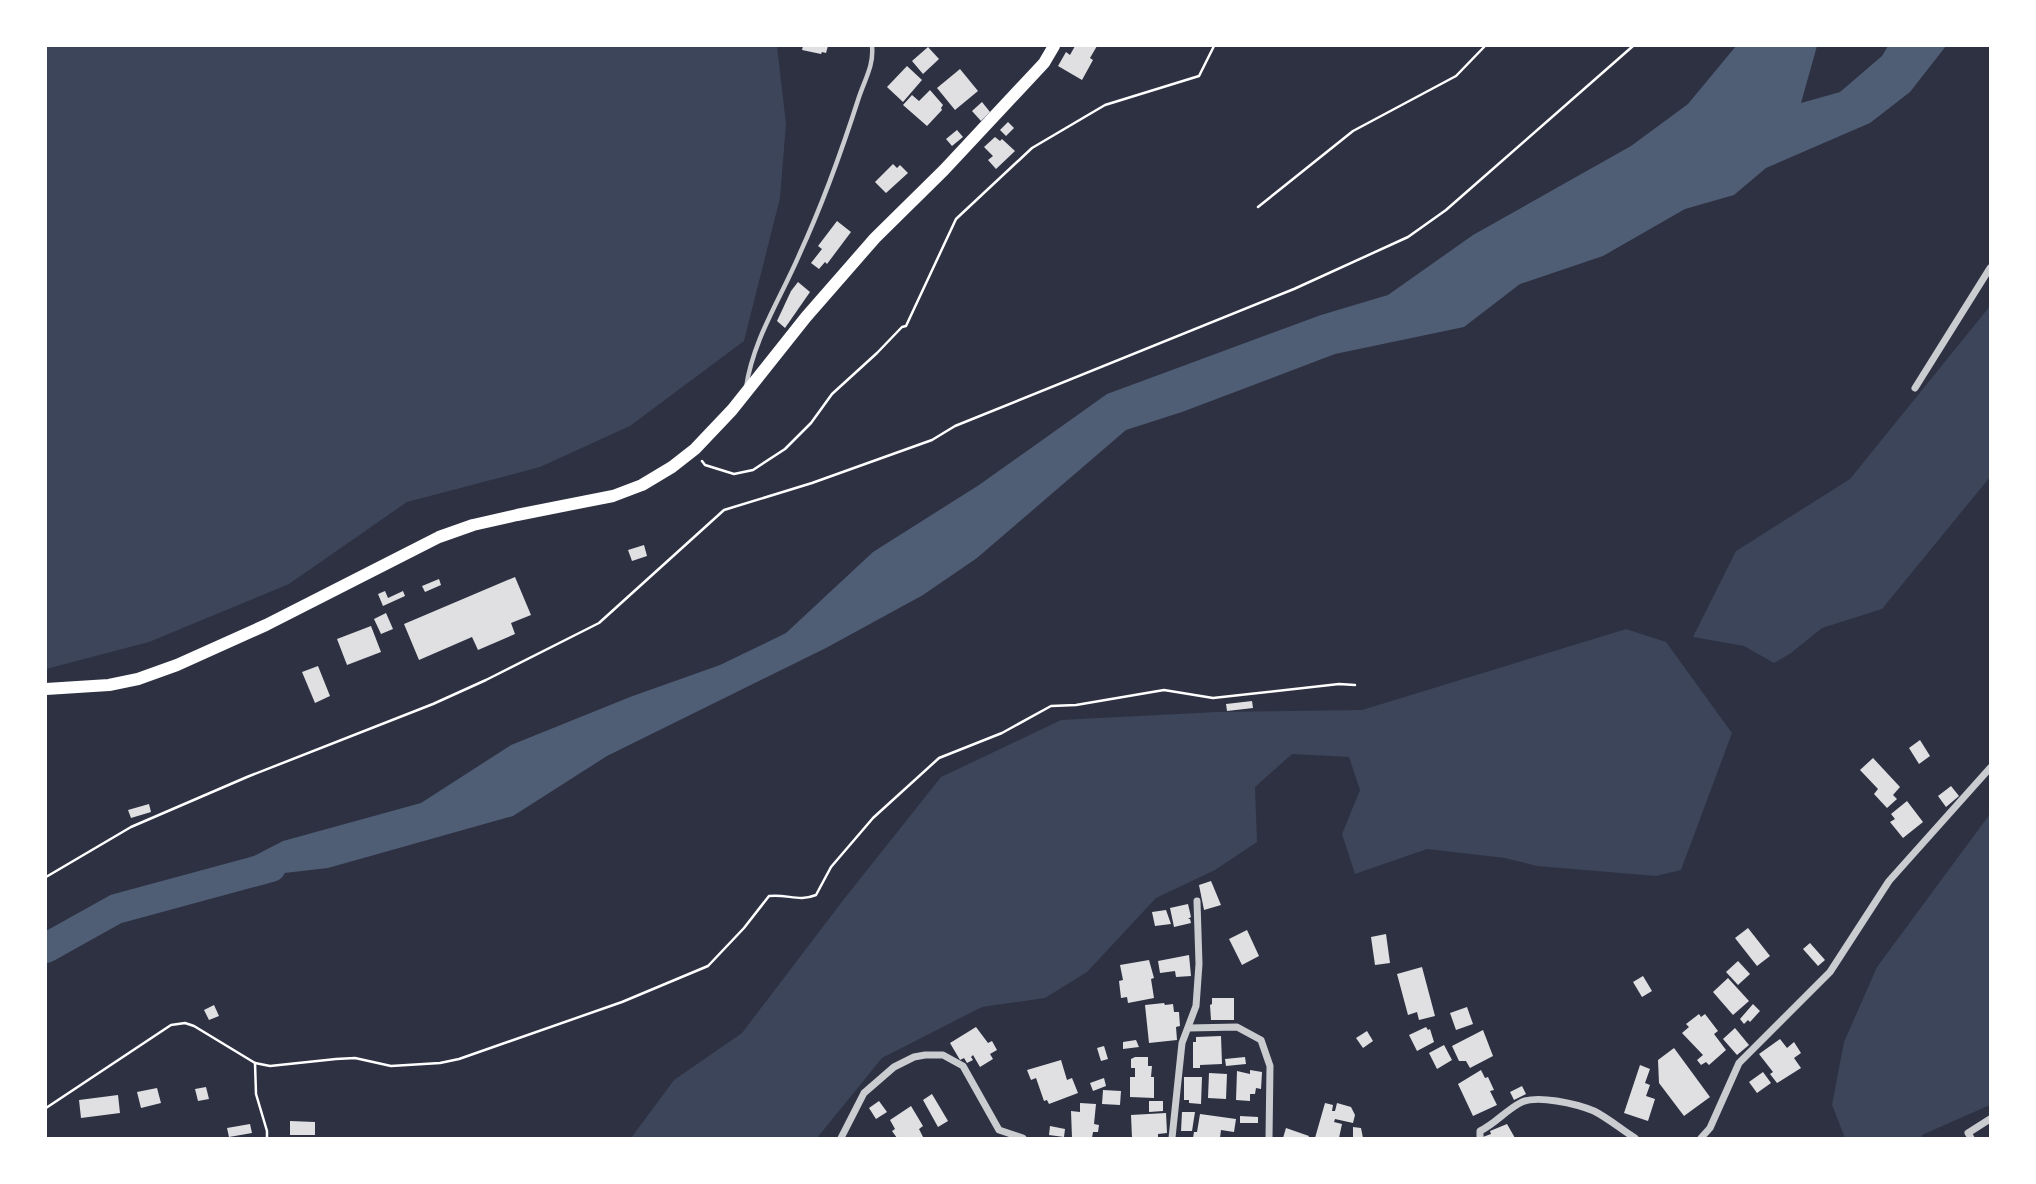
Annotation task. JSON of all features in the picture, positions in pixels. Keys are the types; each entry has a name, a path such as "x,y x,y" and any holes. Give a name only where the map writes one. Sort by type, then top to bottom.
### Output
{"main road":[{"path":"46,689 109,685 138,679 177,665 266,625 439,537 484,523 613,496 642,485 672,467 695,449 745,394 806,317 875,238 944,170 1044,63 1054,46"}],"street":[{"path":"1915,388 1990,268"},
{"path":"1701,1139 1710,1128 1739,1063 1830,972 1889,881 1990,768"},
{"path":"1172,1139 1182,1043 1196,1006 1199,964 1197,901"},
{"path":"1189,1028 1237,1027 1261,1040 1270,1066 1269,1139"},
{"path":"841,1139 864,1093 894,1067 914,1057 943,1055 962,1066 999,1130 1023,1139"},
{"path":"1480,1139 1480,1131 1518,1104 1527,1100 1552,1100 1593,1111 1635,1139"},
{"path":"1971,1139 1968,1133 1990,1119"}],"lane":[{"path":"745,394 748,373 764,330 806,240 853,120 871,67 872,46"}],"path":[{"path":"695,449 705,466 734,474 753,470 785,449 811,423 832,394 906,326 956,219 1000,176 1032,148 1105,105 1199,76 1214,46"},
{"path":"1258,207 1353,131 1455,76 1485,46"},
{"path":"46,877 131,827 247,777 433,704 599,623 724,510 811,483 932,440 955,426 1294,289 1408,237 1446,210 1633,46"},
{"path":"46,1108 171,1025 178,1023 194,1026 255,1063 270,1066 355,1058 391,1066 459,1059 622,1002 708,965 769,896 782,895 805,900 816,895 831,867 873,818 939,758 1002,733 1051,706 1076,705 1164,690 1213,698 1327,685 1355,685"},
{"path":"255,1063 256,1094 267,1139"}],"shaded area":[{"path":"46,46 777,46 786,124 780,198 744,341 630,426 540,467 407,502 289,584 149,642 46,669"},
{"path":"1736,46 1817,46 1801,103 1840,92 1882,56 1888,46 1946,46 1910,92 1870,123 1766,168 1734,195 1685,209 1603,256 1520,284 1464,327 1335,354 1182,412 1126,430 977,558 923,595 826,648 607,756 513,816 328,868 276,874 237,884 230,881 233,867 283,841 421,803 511,745 630,697 720,665 786,633 873,552 979,485 1107,394 1321,315 1388,295 1473,235 1631,146 1688,104"},
{"path":"1990,306 1990,477 1882,609 1822,628 1774,663 1744,646 1693,637 1736,551 1850,479"},
{"path":"1626,629 1666,642 1732,733 1681,870 1656,876 1537,866 1505,858 1427,849 1355,874 1342,834 1360,790 1349,757 1292,754 1255,787 1257,842 1215,870 1156,898 1087,972 1045,998 982,1007 882,1058 817,1138 631,1138 674,1080 742,1033 941,777 1061,720 1216,712 1362,710"},
{"path":"1990,814 1990,1105 1922,1135 1921,1138 1845,1138 1832,1105 1844,1042 1877,967"}],"building":[{"path":"803,46 828,46 826,53 821,54 802,50"},
{"path":"1075,46 1097,46 1082,80 1058,66 1066,52 1070,55"},
{"path":"928,47 939,59 923,74 912,61"},
{"path":"907,66 922,80 903,102 887,87"},
{"path":"960,69 978,91 955,110 937,88"},
{"path":"930,90 943,105 942,110 927,126 903,105 912,95 919,101"},
{"path":"982,102 990,112 981,121 972,111"},
{"path":"1008,122 1014,128 1006,136 1000,130"},
{"path":"957,130 963,137 952,146 946,139"},
{"path":"995,137 1000,141 1002,139 1015,151 996,169 988,160 993,156 984,147"},
{"path":"893,164 897,168 900,165 908,173 886,193 875,182"},
{"path":"837,221 851,232 827,264 825,262 819,269 811,263 822,249 818,246"},
{"path":"798,282 810,292 785,328 777,321"},
{"path":"644,545 647,556 632,561 628,550"},
{"path":"515,577 531,615 511,623 515,634 478,650 472,637 419,660 404,624"},
{"path":"439,579 441,585 425,592 422,586"},
{"path":"385,591 388,598 403,591 405,596 383,606 378,594"},
{"path":"386,613 393,629 381,634 374,619"},
{"path":"371,626 381,652 347,665 337,639"},
{"path":"318,666 330,696 315,703 302,672"},
{"path":"1252,701 1253,708 1227,711 1226,704"},
{"path":"1920,740 1930,756 1919,764 1909,748"},
{"path":"1873,758 1900,787 1893,795 1897,799 1887,808 1874,794 1878,789 1860,770"},
{"path":"1951,786 1959,796 1946,807 1938,796"},
{"path":"1907,801 1923,822 1903,838 1890,822 1895,819 1891,814"},
{"path":"149,804 151,812 131,818 128,810"},
{"path":"1211,881 1221,905 1204,910 1199,885"},
{"path":"1188,904 1191,917 1188,919 1191,923 1174,927 1170,908"},
{"path":"1166,910 1171,924 1155,926 1152,912"},
{"path":"1748,928 1770,956 1757,966 1735,938"},
{"path":"1247,930 1259,956 1242,965 1229,939"},
{"path":"1386,934 1390,963 1375,965 1371,937"},
{"path":"1810,943 1825,960 1818,966 1803,949"},
{"path":"1189,955 1191,976 1176,977 1175,971 1160,973 1158,961"},
{"path":"1149,960 1154,978 1151,979 1154,998 1128,1003 1127,997 1121,998 1119,981 1123,980 1120,965"},
{"path":"1738,961 1750,974 1738,985 1726,972"},
{"path":"1422,967 1435,1016 1419,1020 1417,1012 1408,1015 1397,974"},
{"path":"1643,976 1652,991 1642,997 1633,982"},
{"path":"1728,978 1749,1001 1733,1015 1713,992"},
{"path":"1212,998 1234,998 1234,1020 1211,1020"},
{"path":"1173,1004 1174,1012 1179,1012 1177,1040 1149,1043 1145,1005"},
{"path":"1753,1004 1760,1011 1750,1022 1748,1020 1744,1024 1740,1019"},
{"path":"214,1005 219,1016 209,1020 204,1010"},
{"path":"1467,1007 1473,1024 1456,1030 1450,1013"},
{"path":"1699,1014 1701,1017 1705,1014 1718,1031 1714,1034 1726,1050 1709,1065 1706,1062 1701,1065 1697,1060 1703,1055 1682,1033 1689,1027 1686,1024"},
{"path":"976,1027 988,1043 992,1041 997,1050 990,1054 993,1059 980,1067 973,1055 973,1060 967,1063 964,1058 960,1060 950,1043"},
{"path":"1426,1027 1430,1029 1434,1042 1417,1051 1409,1035"},
{"path":"1735,1028 1749,1045 1737,1055 1723,1039"},
{"path":"1483,1030 1493,1056 1470,1068 1466,1061 1459,1061 1452,1046"},
{"path":"1367,1031 1373,1041 1363,1048 1356,1038"},
{"path":"1221,1036 1222,1064 1193,1068 1193,1042 1196,1042 1196,1037"},
{"path":"1780,1039 1787,1048 1794,1042 1801,1053 1794,1058 1801,1068 1777,1083 1770,1074 1773,1072 1759,1054"},
{"path":"1136,1040 1139,1047 1123,1049 1123,1042"},
{"path":"1444,1045 1452,1060 1437,1069 1429,1053"},
{"path":"1104,1046 1108,1059 1101,1061 1097,1048"},
{"path":"1674,1048 1710,1097 1684,1116 1659,1083 1658,1060"},
{"path":"1148,1057 1148,1066 1152,1066 1151,1077 1154,1077 1154,1098 1130,1097 1130,1077 1135,1077 1131,1059"},
{"path":"1245,1057 1246,1064 1226,1066 1225,1059"},
{"path":"1061,1060 1067,1080 1072,1078 1078,1093 1049,1104 1047,1100 1044,1101 1036,1078 1031,1080 1027,1070"},
{"path":"1640,1065 1650,1069 1645,1083 1650,1085 1646,1096 1655,1099 1648,1121 1624,1113"},
{"path":"1250,1070 1262,1072 1261,1089 1256,1088 1255,1094 1250,1094 1250,1101 1236,1100 1237,1071 1250,1074"},
{"path":"1481,1070 1494,1090 1490,1091 1497,1105 1473,1116 1458,1084"},
{"path":"1763,1072 1771,1083 1757,1093 1749,1082"},
{"path":"1209,1073 1227,1074 1226,1099 1208,1098"},
{"path":"1184,1077 1202,1077 1201,1104 1184,1100"},
{"path":"1104,1078 1106,1086 1093,1091 1090,1083"},
{"path":"1522,1086 1526,1094 1514,1100 1510,1092"},
{"path":"206,1087 209,1099 198,1101 195,1089"},
{"path":"157,1088 161,1103 141,1108 137,1092"},
{"path":"1103,1090 1121,1091 1120,1105 1102,1104"},
{"path":"932,1094 948,1121 938,1127 923,1100"},
{"path":"118,1095 120,1113 81,1118 79,1100"},
{"path":"879,1101 887,1112 876,1119 869,1108"},
{"path":"1149,1101 1163,1101 1163,1111 1149,1112"},
{"path":"1080,1103 1096,1104 1094,1124 1099,1125 1098,1132 1093,1132 1092,1138 1072,1138 1071,1111 1080,1112"},
{"path":"1325,1103 1333,1105 1332,1111 1335,1111 1337,1103 1351,1107 1355,1115 1353,1123 1335,1119 1334,1122 1342,1124 1339,1138 1315,1138"},
{"path":"911,1106 923,1126 919,1129 923,1137 897,1138 892,1131 895,1129 890,1120"},
{"path":"1182,1112 1195,1112 1192,1131 1181,1131"},
{"path":"1166,1113 1167,1133 1158,1134 1158,1138 1132,1138 1131,1115"},
{"path":"1200,1114 1236,1119 1234,1132 1221,1130 1220,1138 1193,1138 1194,1132 1197,1132"},
{"path":"1240,1116 1258,1117 1258,1123 1240,1123"},
{"path":"290,1121 315,1122 315,1135 290,1135"},
{"path":"250,1124 252,1133 229,1137 227,1128"},
{"path":"1507,1124 1515,1138 1480,1138 1491,1134 1490,1131"},
{"path":"1050,1126 1065,1129 1064,1137 1049,1135"},
{"path":"1353,1127 1361,1128 1363,1138 1353,1138"},
{"path":"1286,1128 1309,1136 1283,1138"}],"waterway":[{"path":"46,948 116,909 271,867"}]}
